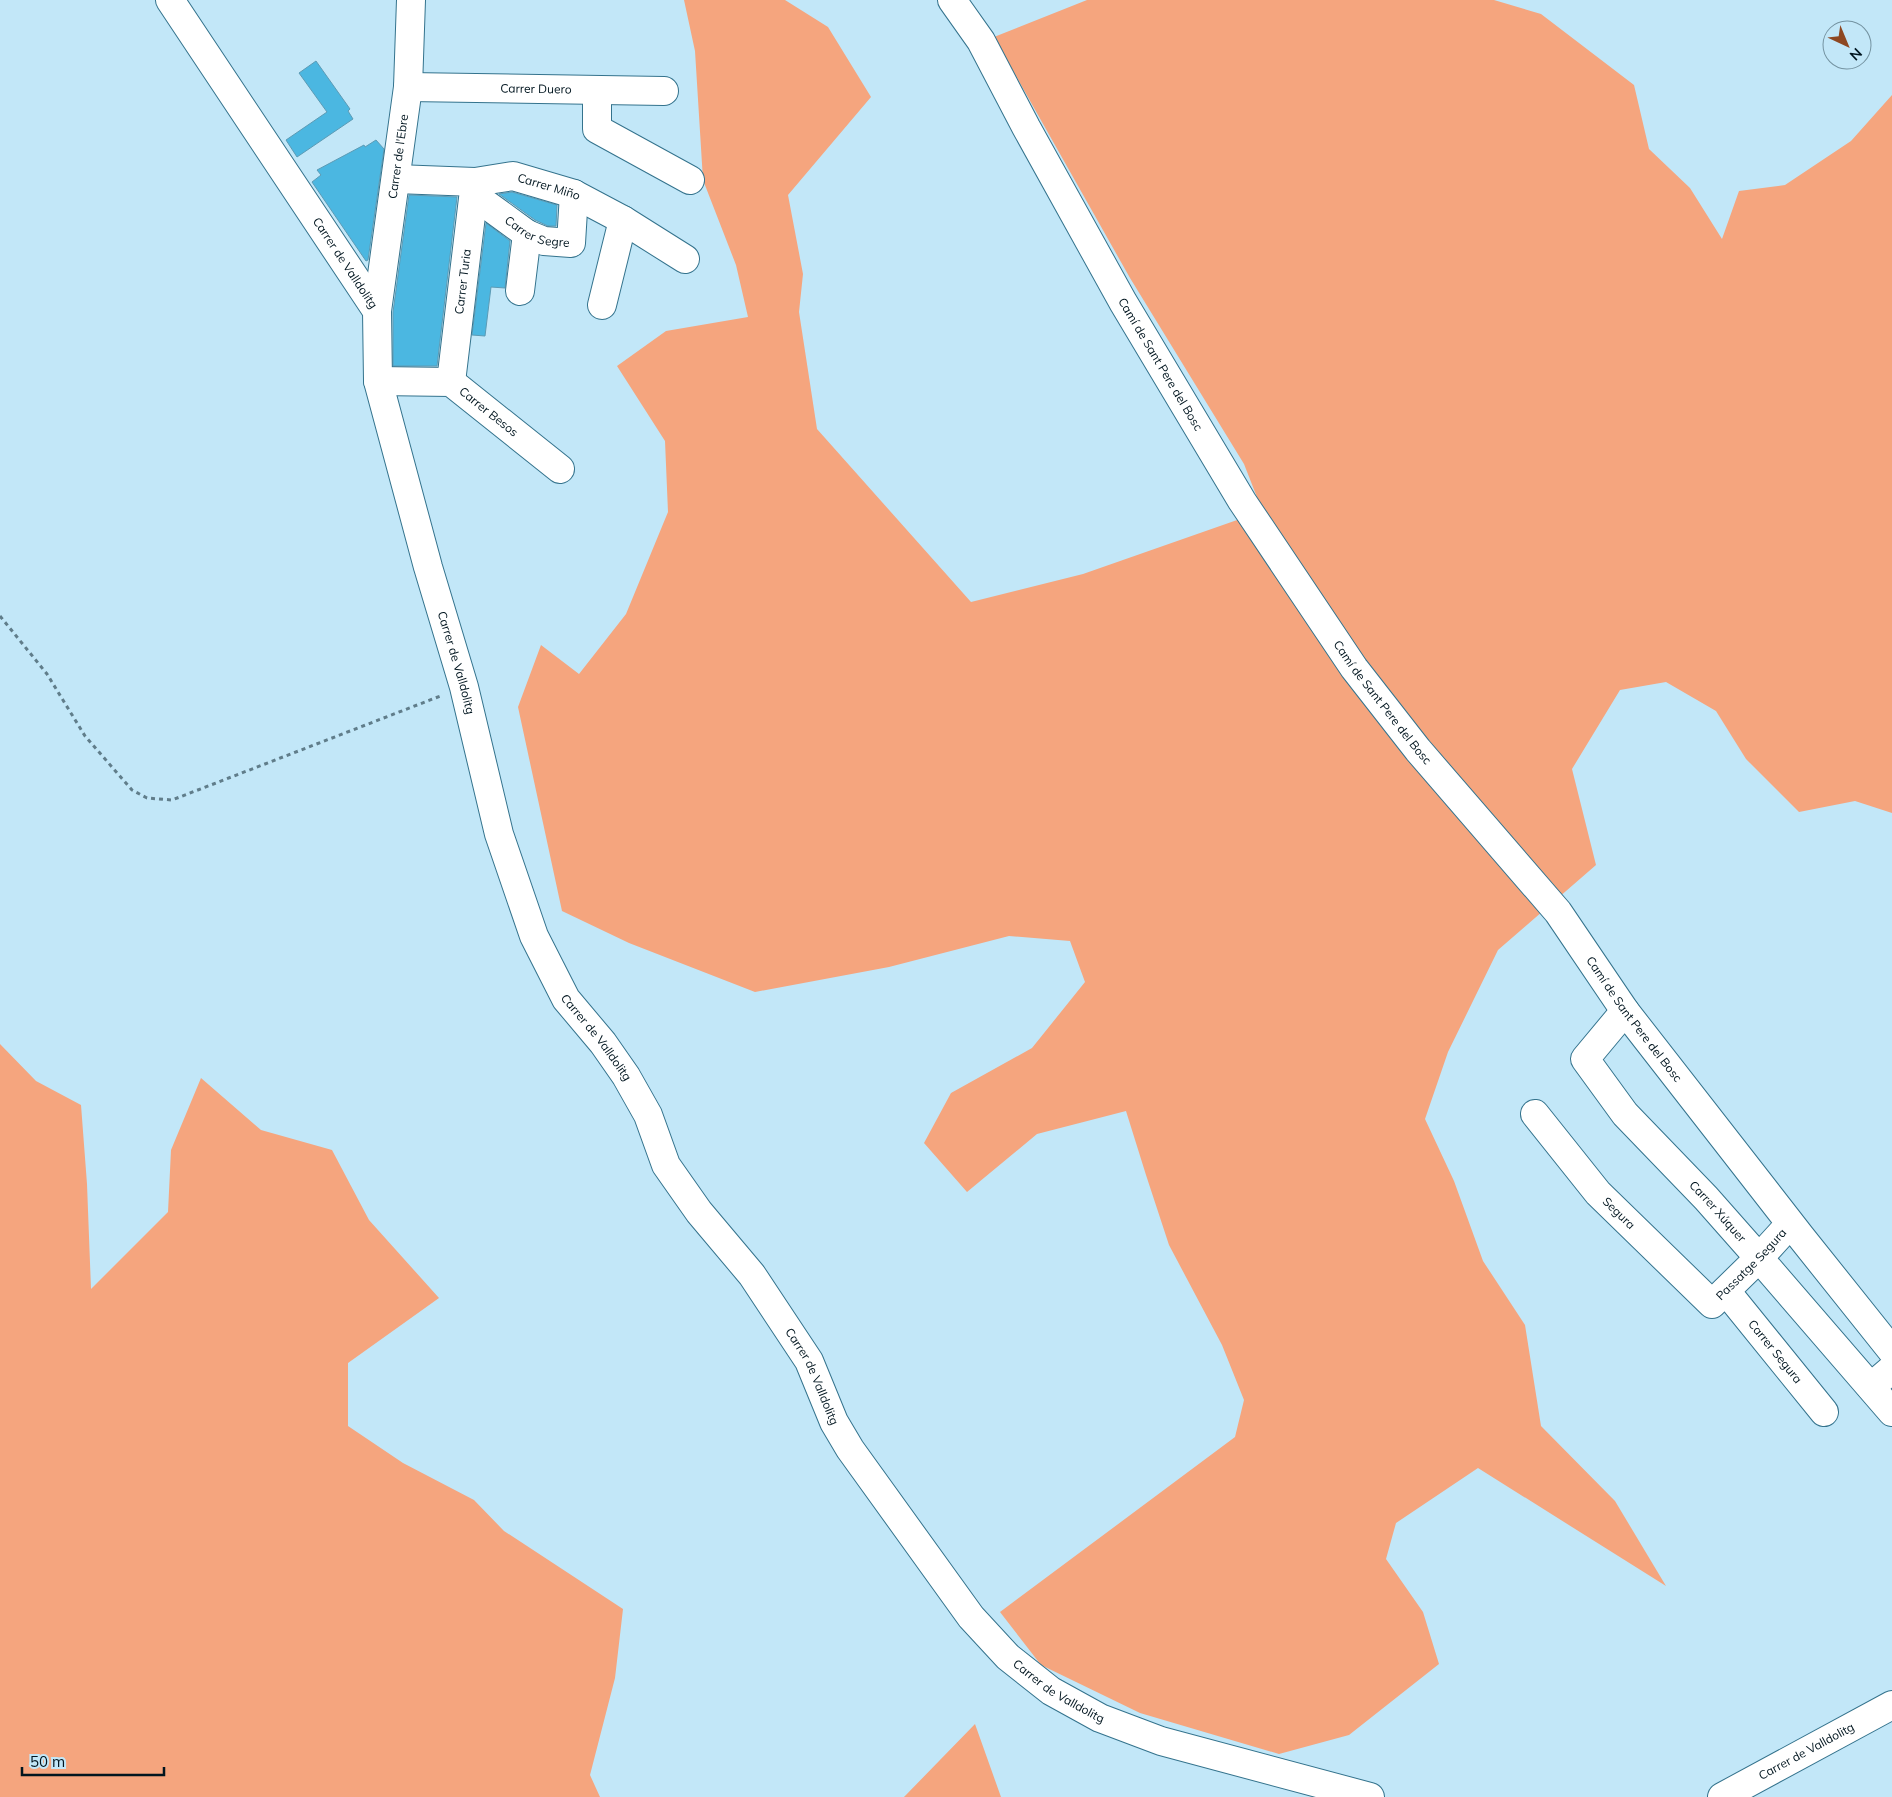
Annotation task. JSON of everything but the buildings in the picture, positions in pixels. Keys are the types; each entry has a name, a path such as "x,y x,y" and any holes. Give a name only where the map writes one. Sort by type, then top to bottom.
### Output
{"street":[{"name":"Carrer de Valldolitg","path":"170,0 377,311 378,381 428,567 464,687 499,834 534,936 566,999 603,1043 626,1076 648,1115 666,1165 699,1212 752,1275 809,1361 834,1422 850,1450 970,1617 1008,1657 1051,1691 1100,1718 1160,1741 1370,1797"},
{"name":"Carrer de l'Ebre","path":"377,311 408,87 411,0"},
{"name":"Camí de Sant Pere del Bosc","path":"952,0 981,40 1026,127 1123,302 1242,500 1354,668 1418,750 1558,912 1624,1011 1790,1224 1892,1350"},
{"name":"Carrer Duero","path":"408,87 664,91"},
{"path":"598,90 597,128 690,180"},
{"name":"Carrer Miño","path":"396,179 475,182 513,176 574,194 623,220 685,259"},
{"name":"Carrer Segre","path":"475,182 483,202 528,234 544,241 571,243 574,194"},
{"name":"Carrer Turia","path":"451,382 475,182"},
{"path":"602,305 623,220"},
{"path":"520,291 528,234"},
{"name":"Carrer Besos","path":"378,381 451,382 560,468"},
{"name":"Carrer Xúquer","path":"1624,1011 1585,1059 1625,1114 1706,1198 1760,1258 1892,1412"},
{"name":"Segura","path":"1535,1114 1598,1193 1719,1297"},
{"name":"Passatge Segura","path":"1719,1297 1760,1258 1790,1224"},
{"name":"Carrer Segura","path":"1719,1297 1824,1412"},
{"path":"1871,1387 1892,1369"},
{"name":"Carrer de Valldolitg","path":"1722,1797 1892,1705"}],"path":[{"path":"0,616 46,674 85,736 132,790 147,798 172,800 464,687"}],"shaded area":[{"path":"684,0 785,0 828,27 871,97 788,195 803,274 799,312 817,429 971,602 1083,574 1262,510 1244,464 1130,278 994,37 1087,0 1494,0 1541,14 1634,85 1649,149 1690,188 1722,239 1739,191 1785,185 1851,141 1892,95 1892,813 1855,801 1799,812 1746,759 1716,711 1666,682 1620,690 1572,769 1596,865 1498,950 1448,1052 1425,1119 1454,1181 1483,1261 1525,1325 1541,1426 1615,1501 1666,1586 1478,1468 1396,1523 1386,1559 1423,1612 1439,1664 1349,1735 1279,1754 1140,1713 1041,1665 1000,1612 1235,1437 1244,1400 1222,1345 1169,1245 1126,1111 1037,1134 967,1192 924,1143 951,1093 1032,1048 1085,982 1070,941 1009,936 889,967 755,992 629,943 562,911 518,707 541,645 579,674 626,614 668,512 665,441 617,366 666,331 748,317 736,265 703,180 695,51"},
{"path":"0,1044 36,1081 81,1105 87,1184 91,1289 168,1212 171,1150 201,1078 261,1130 332,1150 369,1220 439,1298 348,1363 348,1426 403,1463 474,1500 504,1531 623,1609 615,1678 590,1775 600,1797 0,1797"},
{"path":"975,1724 1001,1797 904,1797"}]}
